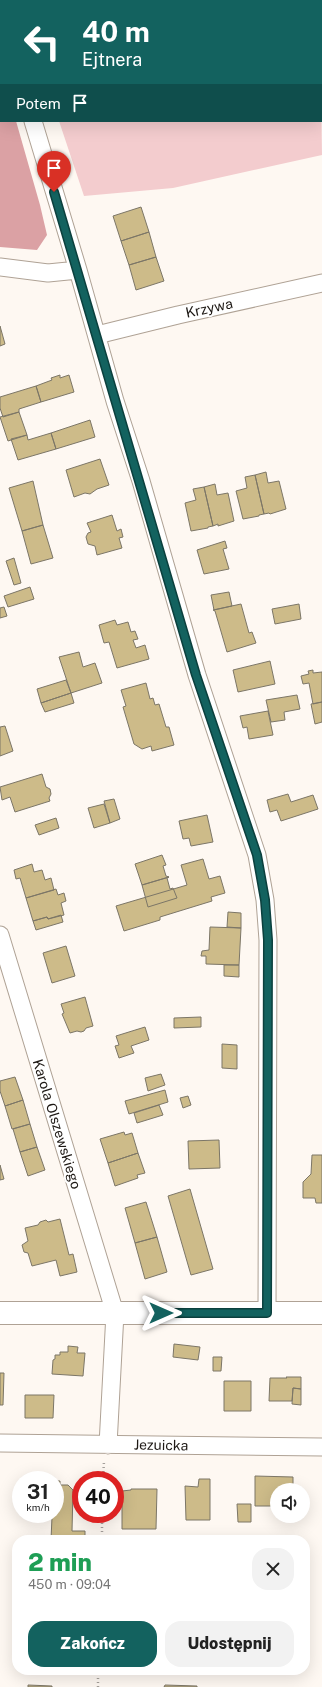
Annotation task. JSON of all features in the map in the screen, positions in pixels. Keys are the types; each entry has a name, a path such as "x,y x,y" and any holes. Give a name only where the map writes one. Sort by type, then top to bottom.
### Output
{"street":[{"path":"33,122 196,675 257,855 264,892 268,940 267,1313"},
{"path":"0,266 48,273 78,270"},
{"name":"Krzywa","path":"97,335 178,315 322,283"},
{"name":"Karola Olszewskiego","path":"0,935 115,1313 106,1450"},
{"path":"0,1313 322,1313"},
{"name":"Jezuicka","path":"0,1443 106,1450 322,1447"}],"path":[{"path":"104,1471 106,1450"},
{"path":"102,1523 102,1535"},
{"path":"98,1675 98,1687"}],"shaded area":[{"path":"0,122 16,122 47,235 37,250 0,247"},
{"path":"59,122 322,122 322,155 173,188 84,196"}],"building":[{"path":"141,207 149,232 121,241 113,216"},
{"path":"149,232 156,257 129,265 121,241"},
{"path":"156,257 164,281 136,290 129,265"},
{"path":"0,326 5,344 0,346"},
{"path":"60,375 60,378 69,375 74,392 41,402 36,386 52,380 51,378"},
{"path":"36,386 41,402 19,409 19,412 3,417 0,408 0,397"},
{"path":"19,412 27,435 8,441 0,417"},
{"path":"90,420 95,437 56,449 51,433"},
{"path":"51,433 56,449 18,460 11,439 27,435 28,440"},
{"path":"100,459 109,485 97,489 90,494 85,493 74,497 66,470"},
{"path":"266,472 268,483 279,481 286,509 270,514 264,514 255,475"},
{"path":"255,475 264,514 243,519 236,491 247,488 245,477"},
{"path":"33,481 43,525 22,531 9,488"},
{"path":"215,484 217,495 228,493 234,521 218,526 218,524 213,526 204,487"},
{"path":"204,487 213,526 191,531 185,503 196,500 193,489"},
{"path":"112,515 117,531 121,529 123,537 119,538 122,548 97,555 95,546 88,544 86,537 88,533 91,532 87,523"},
{"path":"43,525 53,558 31,564 22,531"},
{"path":"225,541 227,548 223,549 229,569 204,574 197,550"},
{"path":"14,558 21,583 14,585 6,561"},
{"path":"30,587 34,599 8,607 4,596"},
{"path":"229,592 232,606 214,610 211,595"},
{"path":"241,604 249,633 252,632 256,643 227,652 215,611 213,610"},
{"path":"299,604 301,619 275,624 272,609"},
{"path":"4,607 7,616 0,618 0,608"},
{"path":"115,620 117,625 128,622 131,632 135,631 138,639 133,640 136,648 145,645 149,659 117,668 109,642 104,643 99,625"},
{"path":"79,652 83,667 95,663 102,683 71,693 59,657"},
{"path":"270,661 275,684 238,692 233,670"},
{"path":"313,670 313,673 322,672 322,702 313,704 309,683 303,684 301,676 309,674 308,671"},
{"path":"66,680 71,693 41,703 37,689"},
{"path":"146,683 150,699 153,698 155,705 159,704 166,727 169,727 174,745 152,751 151,746 142,749 134,744 123,707 126,706 121,690"},
{"path":"71,693 74,703 45,712 41,703"},
{"path":"297,695 300,709 284,712 285,720 271,722 266,700"},
{"path":"322,702 322,722 315,724 311,704"},
{"path":"268,711 273,735 249,739 247,727 243,728 240,716"},
{"path":"5,726 13,751 0,756 0,727"},
{"path":"42,774 46,787 50,789 50,801 15,812 10,797 2,800 0,787"},
{"path":"288,794 291,802 313,795 318,809 281,821 277,810 270,812 267,800"},
{"path":"114,799 120,819 110,823 104,801"},
{"path":"104,804 110,823 94,828 88,808"},
{"path":"207,815 213,842 191,846 189,838 183,839 179,821"},
{"path":"56,818 59,828 39,835 35,825"},
{"path":"162,855 166,865 163,866 166,876 169,877 142,885 135,864"},
{"path":"203,859 209,879 220,876 225,893 211,897 212,901 160,917 160,920 124,931 116,906 187,885 181,865"},
{"path":"32,864 34,872 42,870 45,880 51,878 54,890 26,898 20,878 16,879 14,870"},
{"path":"169,877 167,878 170,889 173,888 177,898 148,907 142,885"},
{"path":"56,889 58,895 64,893 66,901 61,903 64,915 48,919 47,917 33,921 26,898"},
{"path":"228,912 241,913 241,928 227,927"},
{"path":"61,915 63,922 36,930 33,921"},
{"path":"210,927 241,928 239,965 206,964 206,956 201,956 202,951 209,950"},
{"path":"66,946 75,976 52,983 43,953"},
{"path":"224,965 239,965 239,977 224,976"},
{"path":"85,997 93,1026 86,1028 81,1032 77,1031 70,1033 62,1014 64,1013 61,1004"},
{"path":"201,1017 201,1027 174,1028 174,1018"},
{"path":"145,1027 149,1040 131,1046 134,1053 119,1058 115,1046 119,1045 116,1036"},
{"path":"222,1044 237,1045 237,1069 222,1068"},
{"path":"161,1074 165,1085 148,1091 145,1078"},
{"path":"15,1077 23,1100 5,1106 0,1091 0,1081"},
{"path":"165,1090 168,1102 129,1114 125,1101"},
{"path":"188,1096 191,1105 183,1108 180,1098"},
{"path":"23,1100 30,1124 12,1129 5,1106"},
{"path":"159,1105 163,1115 137,1123 134,1113"},
{"path":"30,1124 37,1147 20,1152 13,1129"},
{"path":"124,1132 125,1135 132,1133 138,1153 108,1163 100,1139"},
{"path":"219,1140 220,1168 189,1169 188,1141"},
{"path":"37,1147 45,1170 28,1176 20,1152"},
{"path":"138,1153 145,1173 137,1175 138,1178 115,1186 108,1163"},
{"path":"312,1155 322,1155 322,1203 316,1203 315,1198 303,1198 303,1182 311,1174"},
{"path":"0,1165 4,1179 0,1180"},
{"path":"190,1189 213,1269 191,1275 168,1196"},
{"path":"146,1202 157,1237 135,1243 125,1208"},
{"path":"60,1219 69,1255 73,1254 77,1272 60,1276 56,1260 32,1266 28,1253 24,1252 22,1245 28,1241 25,1228 38,1225 40,1222 46,1220 48,1222"},
{"path":"157,1237 167,1272 145,1279 135,1243"},
{"path":"174,1344 200,1347 198,1360 173,1357"},
{"path":"68,1346 78,1347 77,1353 85,1353 83,1376 52,1374 55,1355 60,1355 60,1352 68,1352"},
{"path":"213,1357 222,1357 221,1371 213,1371"},
{"path":"0,1373 4,1373 3,1405 0,1405"},
{"path":"286,1377 301,1377 301,1389 293,1388 292,1401 269,1401 270,1378 287,1378"},
{"path":"224,1381 251,1381 251,1411 224,1411"},
{"path":"293,1388 301,1389 301,1405 292,1404"},
{"path":"25,1395 54,1395 53,1418 25,1418"},
{"path":"255,1476 293,1477 293,1483 270,1483 270,1506 255,1506"},
{"path":"199,1479 210,1479 210,1520 186,1520 185,1486 198,1487"},
{"path":"64,1485 68,1485 72,1489 72,1531 85,1531 85,1535 51,1535 52,1523 64,1523"},
{"path":"157,1489 156,1529 122,1529 122,1523 124,1523 124,1491"},
{"path":"237,1504 251,1504 251,1522 238,1522"},
{"path":"28,1685 52,1686 52,1687 28,1687"},
{"path":"165,1685 197,1686 197,1687 164,1687"}],"route":[{"path":"54,192 115,401 141,481 196,675 257,855 265,900 268,940 267,1313 161,1313"}]}
